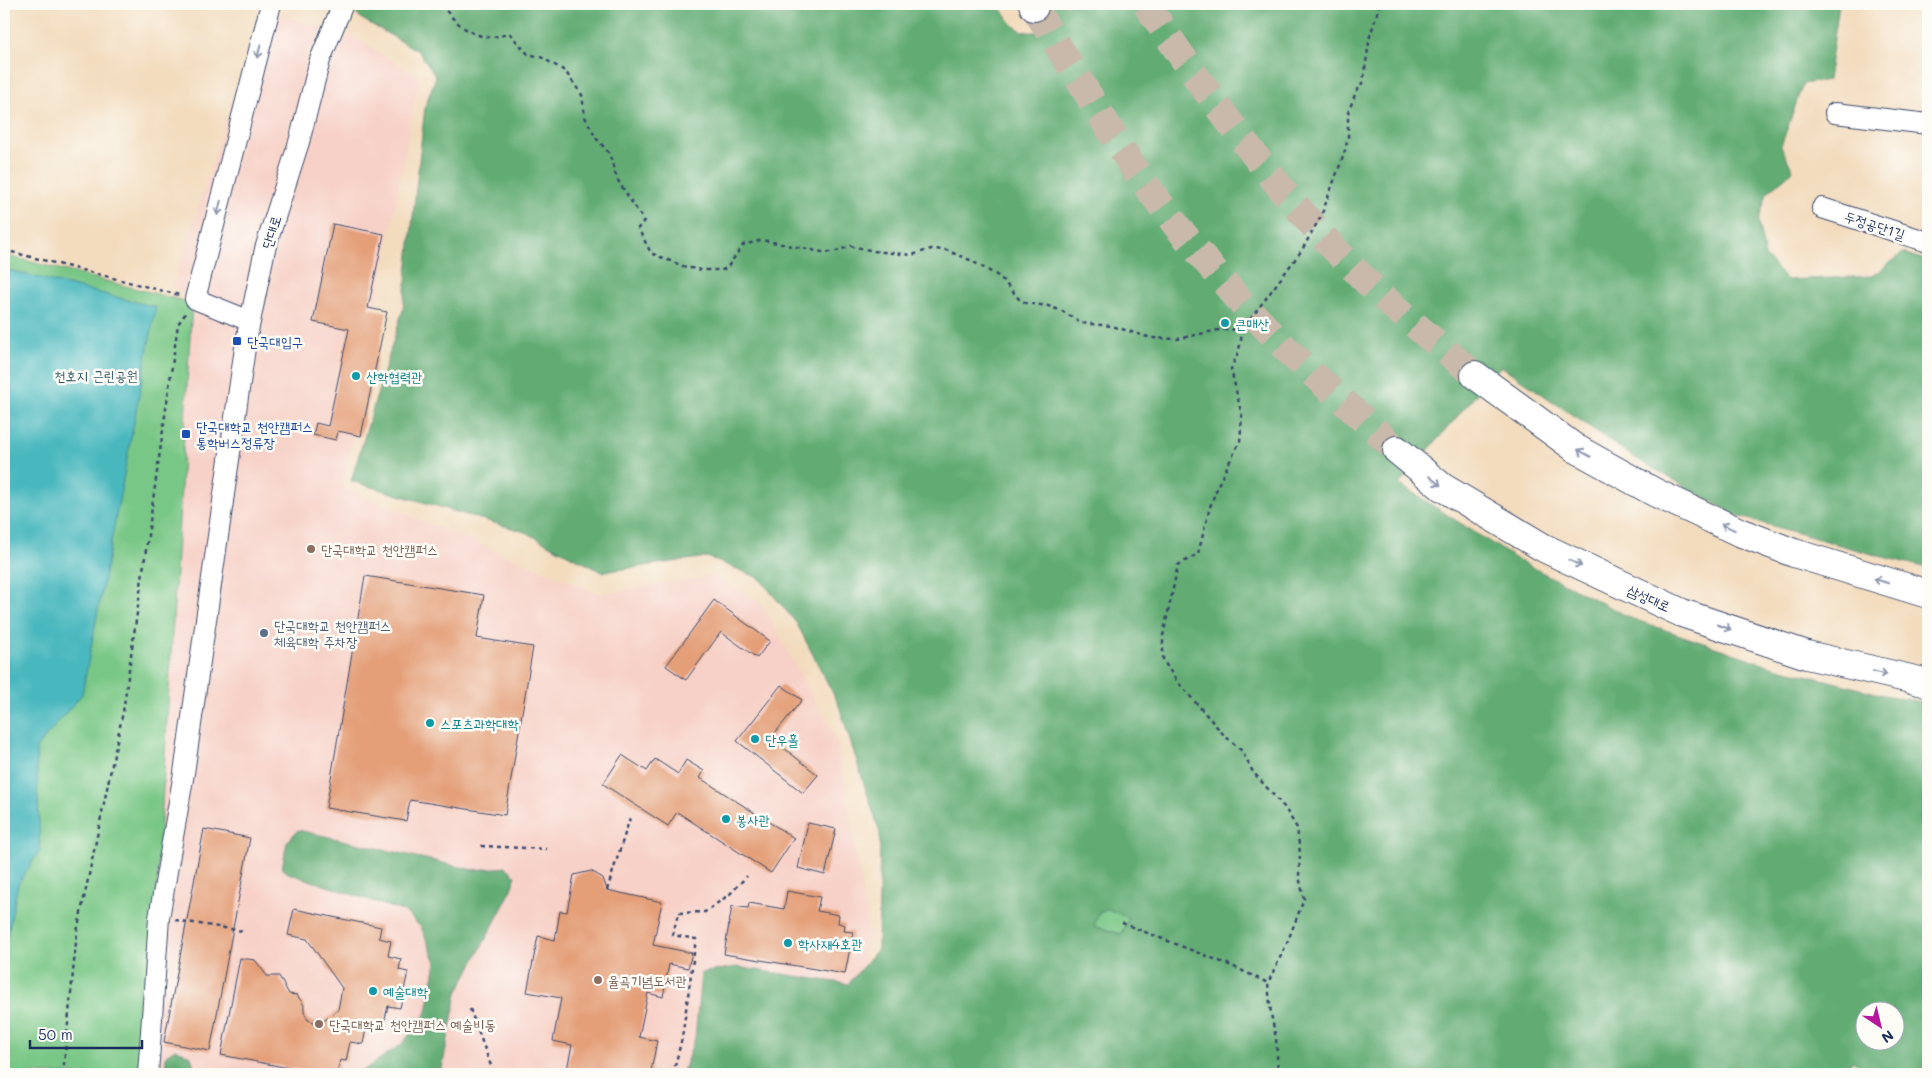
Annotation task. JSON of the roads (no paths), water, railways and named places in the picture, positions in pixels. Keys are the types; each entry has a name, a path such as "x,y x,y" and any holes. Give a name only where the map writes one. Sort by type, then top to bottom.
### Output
{"highway":[{"path":"1475,375 1576,448 1654,492 1738,532 1794,553 1928,594"},
{"name":"삼성대로","path":"1397,450 1442,487 1544,548 1682,613 1807,655 1928,683"}],"street":[{"path":"250,322 195,299 271,4"},
{"name":"단대로","path":"148,1074 159,918 184,773 250,322 265,249 299,142 320,60 343,4"},
{"path":"1835,112 1928,124"},
{"name":"두정공단1길","path":"1822,208 1928,242"}],"water":[{"path":"4,269 156,307 82,694 36,748 40,850 18,884 4,953"}],"tunnel":[{"path":"1146,4 1218,107 1269,174 1324,238 1382,296 1475,375"},
{"path":"1034,7 1136,172 1179,229 1241,302 1291,354 1397,450"}],"place":[{"name":"큰매산","path":"1225,323"},
{"name":"단국대입구","path":"237,341"},
{"name":"산학협력관","path":"356,376"},
{"name":"단국대학교 천안캠퍼스 통학버스정류장","path":"186,434"},
{"name":"단국대학교 천안캠퍼스","path":"311,549"},
{"name":"단국대학교 천안캠퍼스 체육대학 주차장","path":"264,633"},
{"name":"스포츠과학대학","path":"430,723"},
{"name":"단우홀","path":"755,739"},
{"name":"봉사관","path":"726,819"},
{"name":"학사재4호관","path":"788,943"},
{"name":"율곡기념도서관","path":"598,980"},
{"name":"예술대학","path":"373,991"},
{"name":"단국대학교 천안캠퍼스 예술비동","path":"319,1024"}],"park label":[{"name":"천호지 근린공원","path":"96,375"}]}
